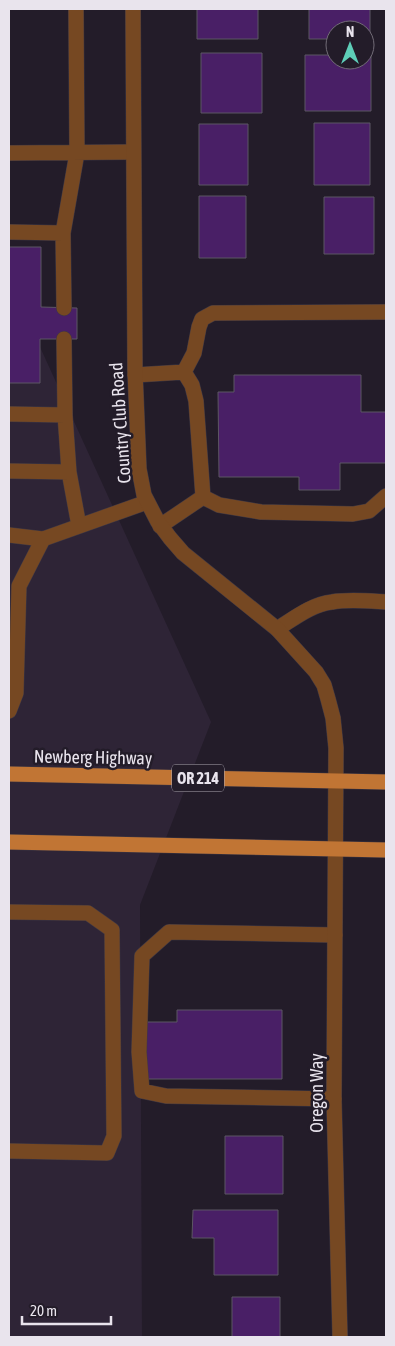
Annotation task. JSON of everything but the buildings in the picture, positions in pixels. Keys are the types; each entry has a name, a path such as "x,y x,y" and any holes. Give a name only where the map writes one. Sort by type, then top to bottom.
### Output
{"main road":[{"name":"Newberg Highway","path":"9,774 386,782"},
{"path":"9,842 386,850"}],"street":[{"path":"64,308 64,233 77,153 76,9"},
{"name":"Country Club Road","path":"133,9 135,376 139,469 144,495 160,526 183,552 277,629 310,664 324,684 333,718 336,748 335,848"},
{"path":"9,153 134,152"},
{"path":"9,232 64,233"},
{"path":"184,372 194,353 202,319 213,313 386,312"},
{"path":"64,339 64,414 69,472 79,526"},
{"path":"135,376 184,372"},
{"path":"184,372 192,385 196,401 203,497"},
{"path":"9,414 64,414"},
{"path":"9,471 69,472"},
{"path":"203,497 219,505 261,512 353,514 369,511 386,496"},
{"path":"160,526 203,497"},
{"path":"9,535 42,539 148,502"},
{"path":"9,711 16,694 19,586 42,539"},
{"path":"277,629 302,613 322,604 346,601 386,602"},
{"name":"Oregon Way","path":"335,848 334,1099 340,1337"},
{"path":"9,912 88,912 112,930 114,1136 107,1153 9,1151"},
{"path":"334,1099 166,1096 142,1091 139,1052 142,956 169,932 335,935"}],"shaded area":[{"path":"9,279 211,722 140,905 142,1337 9,1337"}]}
